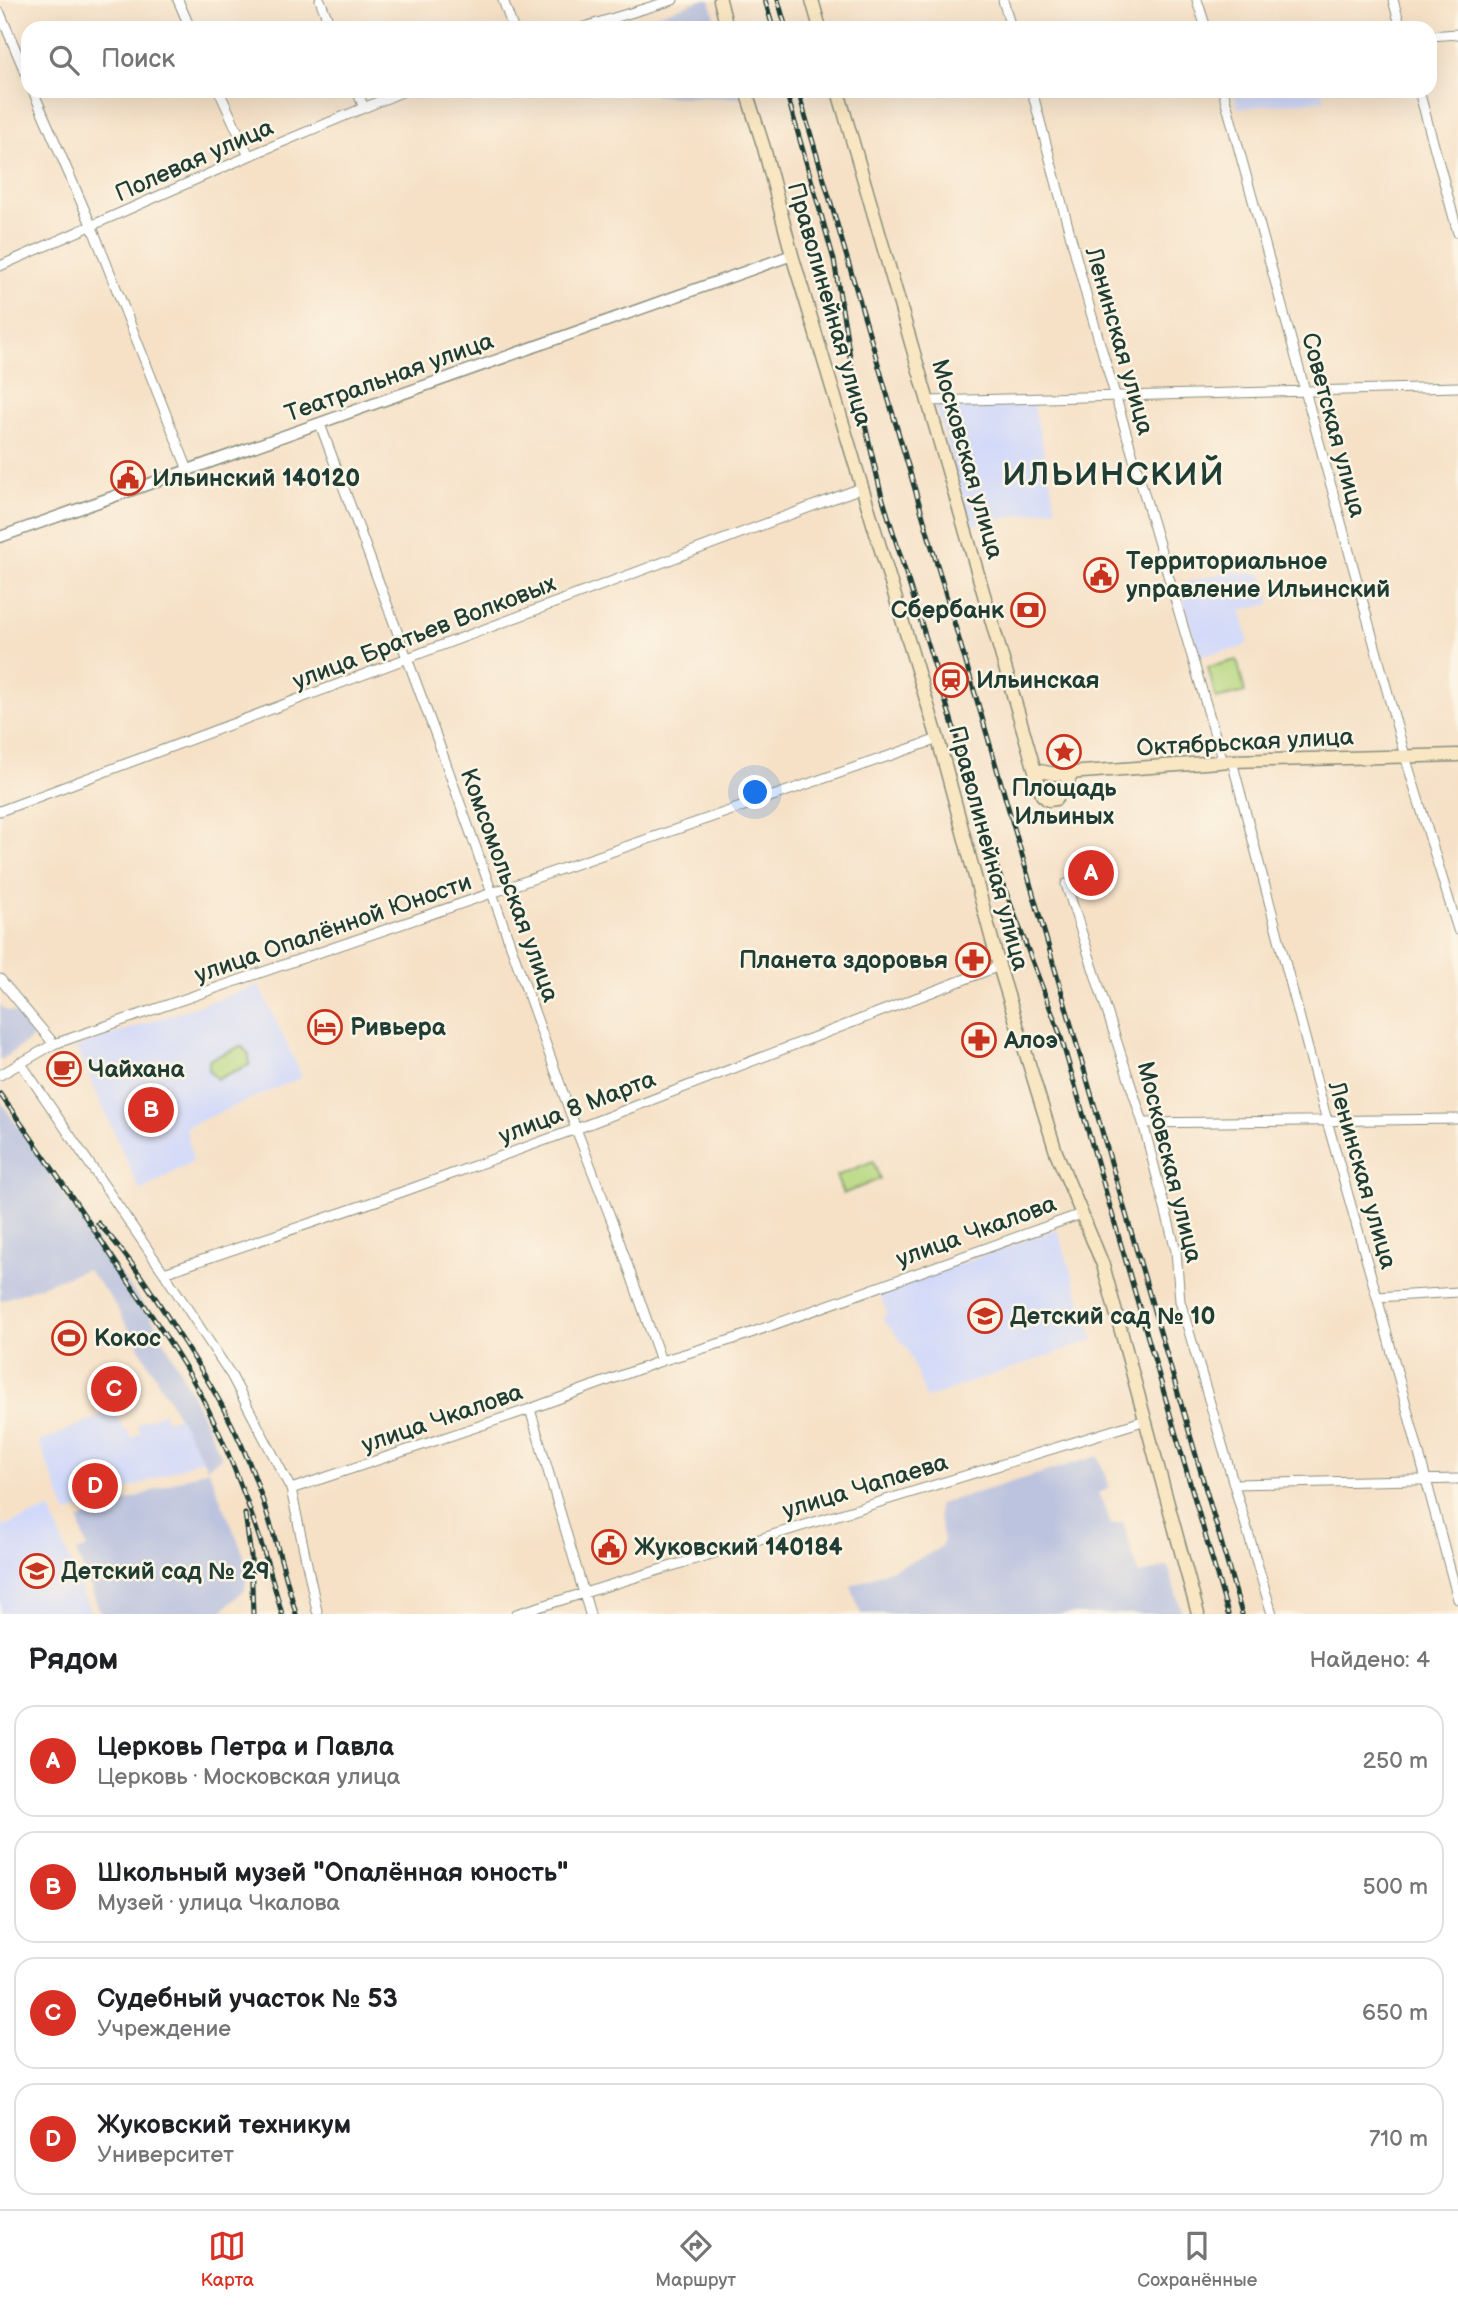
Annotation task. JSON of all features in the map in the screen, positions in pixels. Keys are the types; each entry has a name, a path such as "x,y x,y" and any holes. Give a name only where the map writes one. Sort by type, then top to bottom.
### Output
{"main road":[{"path":"720,0 725,21"},
{"path":"812,0 818,21"},
{"name":"Праволинейная улица","path":"748,98 792,255 938,739 999,966 1056,1152 1102,1265 1198,1614"},
{"name":"Московская улица","path":"840,98 1042,795 1048,800 1059,796 1073,774"},
{"name":"Октябрьская улица","path":"1035,770 1073,774 1228,762 1458,755"}],"street":[{"path":"177,0 187,21"},
{"path":"320,0 328,21"},
{"path":"503,0 510,21"},
{"path":"604,21 673,0"},
{"path":"1003,0 1009,21"},
{"path":"1197,0 1204,21"},
{"path":"1392,0 1399,21"},
{"path":"0,13 21,62"},
{"path":"1437,36 1458,34"},
{"path":"36,98 92,227 188,470"},
{"path":"222,98 249,156"},
{"path":"360,98 364,108"},
{"name":"Полевая улица","path":"0,266 388,98"},
{"name":"Ленинская улица","path":"1034,98 1091,313 1228,762 1458,1599"},
{"name":"Советская улица","path":"1225,98 1405,756 1458,930"},
{"path":"1421,98 1458,233"},
{"name":"Театральная улица","path":"0,537 792,255"},
{"path":"928,401 1458,387"},
{"name":"Комсомольская улица","path":"320,424 408,659 661,1361"},
{"name":"улица Братьев Волковых","path":"0,811 861,488"},
{"name":"улица Опалённой Юности","path":"0,1075 54,1044 938,739"},
{"name":"Московская улица","path":"1066,884 1143,1123 1176,1251 1180,1301 1272,1614"},
{"name":"улица 8 Марта","path":"164,1273 576,1129 999,966"},
{"path":"0,979 54,1044"},
{"path":"20,1062 230,1375 291,1489 317,1611"},
{"path":"1143,1123 1458,1119"},
{"name":"улица Чкалова","path":"291,1489 530,1409 661,1361 734,1339 1082,1214"},
{"path":"1377,1297 1458,1292"},
{"path":"530,1409 590,1614"},
{"name":"улица Чапаева","path":"516,1614 1146,1420"},
{"path":"1234,1484 1458,1479"}],"shaded area":[{"path":"702,0 710,0 716,21 639,21"},
{"path":"1235,98 1325,100 1238,108"},
{"path":"1033,402 1056,508 971,525 935,403"},
{"path":"1229,571 1263,574 1271,604 1241,610 1248,642 1241,648 1199,656 1179,584"},
{"path":"259,985 302,1077 186,1127 193,1161 140,1191 76,1047"},
{"path":"0,1004 5,1010 16,1013 34,1037 0,1061"},
{"path":"0,1100 111,1263 147,1309 222,1457 207,1467 111,1298 87,1269 0,1301"},
{"name":"Детский сад № 10","path":"1057,1229 1094,1340 926,1398 908,1350 882,1318 887,1313 879,1293"},
{"path":"117,1403 114,1408 124,1430 127,1429 131,1438 141,1433 137,1424 163,1413 167,1421 184,1415 202,1459 67,1514 39,1442 102,1415 101,1411"},
{"path":"1098,1456 1110,1488 1099,1493 1111,1525 1123,1522 1139,1575 1168,1566 1182,1614 861,1614 851,1586 929,1554 944,1541 939,1504"},
{"path":"208,1469 243,1553 247,1574 245,1589 219,1614 101,1614 76,1552 87,1548 79,1520"},
{"name":"Детский сад № 29","path":"50,1509 91,1614 0,1614 0,1527"}],"green space":[{"path":"1237,660 1245,692 1216,699 1208,667"},
{"path":"241,1046 249,1054 249,1065 217,1079 209,1071 209,1060"},
{"path":"873,1161 880,1179 843,1194 836,1176"}],"railway":[{"path":"765,0 771,21"},
{"path":"778,0 784,21"},
{"path":"788,98 834,260 852,369 881,493 999,874 1060,1034 1228,1614"},
{"path":"800,98 1242,1614"},
{"path":"0,1094 159,1326 199,1392 240,1484 259,1535 282,1614"},
{"path":"98,1223 121,1249 151,1291 232,1424 262,1498 296,1614"},
{"path":"245,1514 251,1556 253,1614"}],"place":[{"name":"Ильинский 140120","path":"128,478"},
{"name":"Территориальное управление Ильинский","path":"1101,575"},
{"name":"Сбербанк","path":"1028,610"},
{"name":"Ильинская","path":"951,680"},
{"name":"Площадь Ильиных","path":"1064,752"},
{"name":"Церковь Петра и Павла","path":"1091,873"},
{"name":"Планета здоровья","path":"973,960"},
{"name":"Ривьера","path":"325,1027"},
{"name":"Алоэ","path":"979,1040"},
{"name":"Чайхана","path":"64,1069"},
{"name":"Школьный музей \"Опалённая юность\"","path":"151,1110"},
{"name":"Детский сад № 10","path":"985,1316"},
{"name":"Кокос","path":"69,1338"},
{"name":"Судебный участок № 53","path":"114,1389"},
{"name":"Жуковский техникум","path":"95,1486"},
{"name":"Жуковский 140184","path":"609,1547"},
{"name":"Детский сад № 29","path":"37,1571"}],"district":[{"name":"ИЛЬИНСКИЙ","path":"1114,474"}]}
